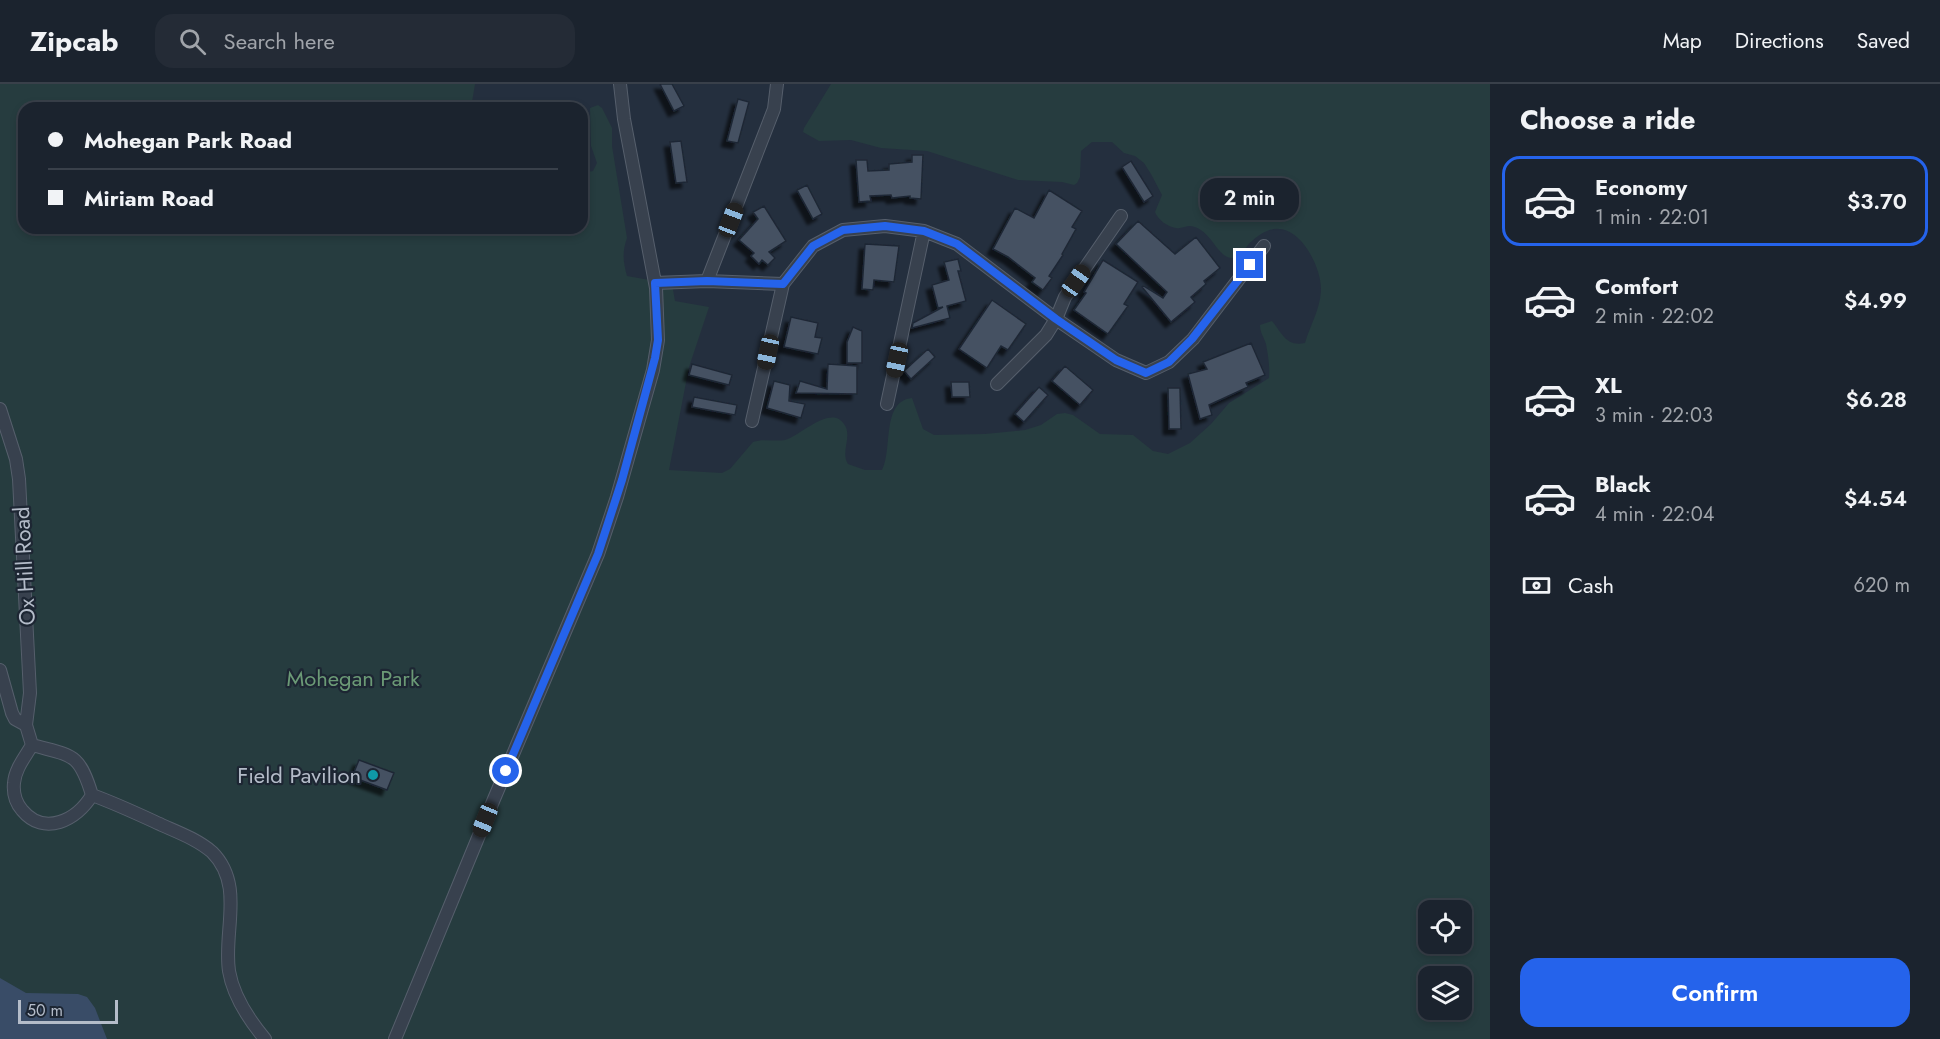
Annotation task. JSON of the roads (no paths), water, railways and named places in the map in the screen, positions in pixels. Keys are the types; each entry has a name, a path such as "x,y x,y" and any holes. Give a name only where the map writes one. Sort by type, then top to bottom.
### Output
{"street":[{"path":"395,1039 605,537 655,358 658,340 655,283 624,119 620,84"},
{"path":"707,281 774,109 777,84"},
{"path":"997,384 1046,335 1065,297 1121,216"},
{"path":"752,421 783,284 813,246 843,230 885,226 924,231 957,244 1056,319 1116,360 1146,373 1169,362 1192,339 1264,246"},
{"path":"887,404 924,231"},
{"path":"655,283 707,281 783,284"},
{"name":"Ox Hill Road","path":"0,409 16,459 20,493 30,693 26,725"},
{"path":"0,670 12,713 15,719 26,725 32,745 17,771 14,783 16,801 28,816 45,824 64,822 84,807 92,795"},
{"path":"32,745 63,752 73,758 84,771 92,795"},
{"path":"92,795 191,838 209,850 218,860 226,874 230,891 228,950 230,977 248,1015 265,1039"}],"water":[{"path":"0,978 26,993 78,994 87,997 95,1008 107,1039 0,1039"}],"place":[{"name":"Field Pavilion","path":"373,775"}],"park label":[{"name":"Mohegan Park","path":"353,678"}]}
